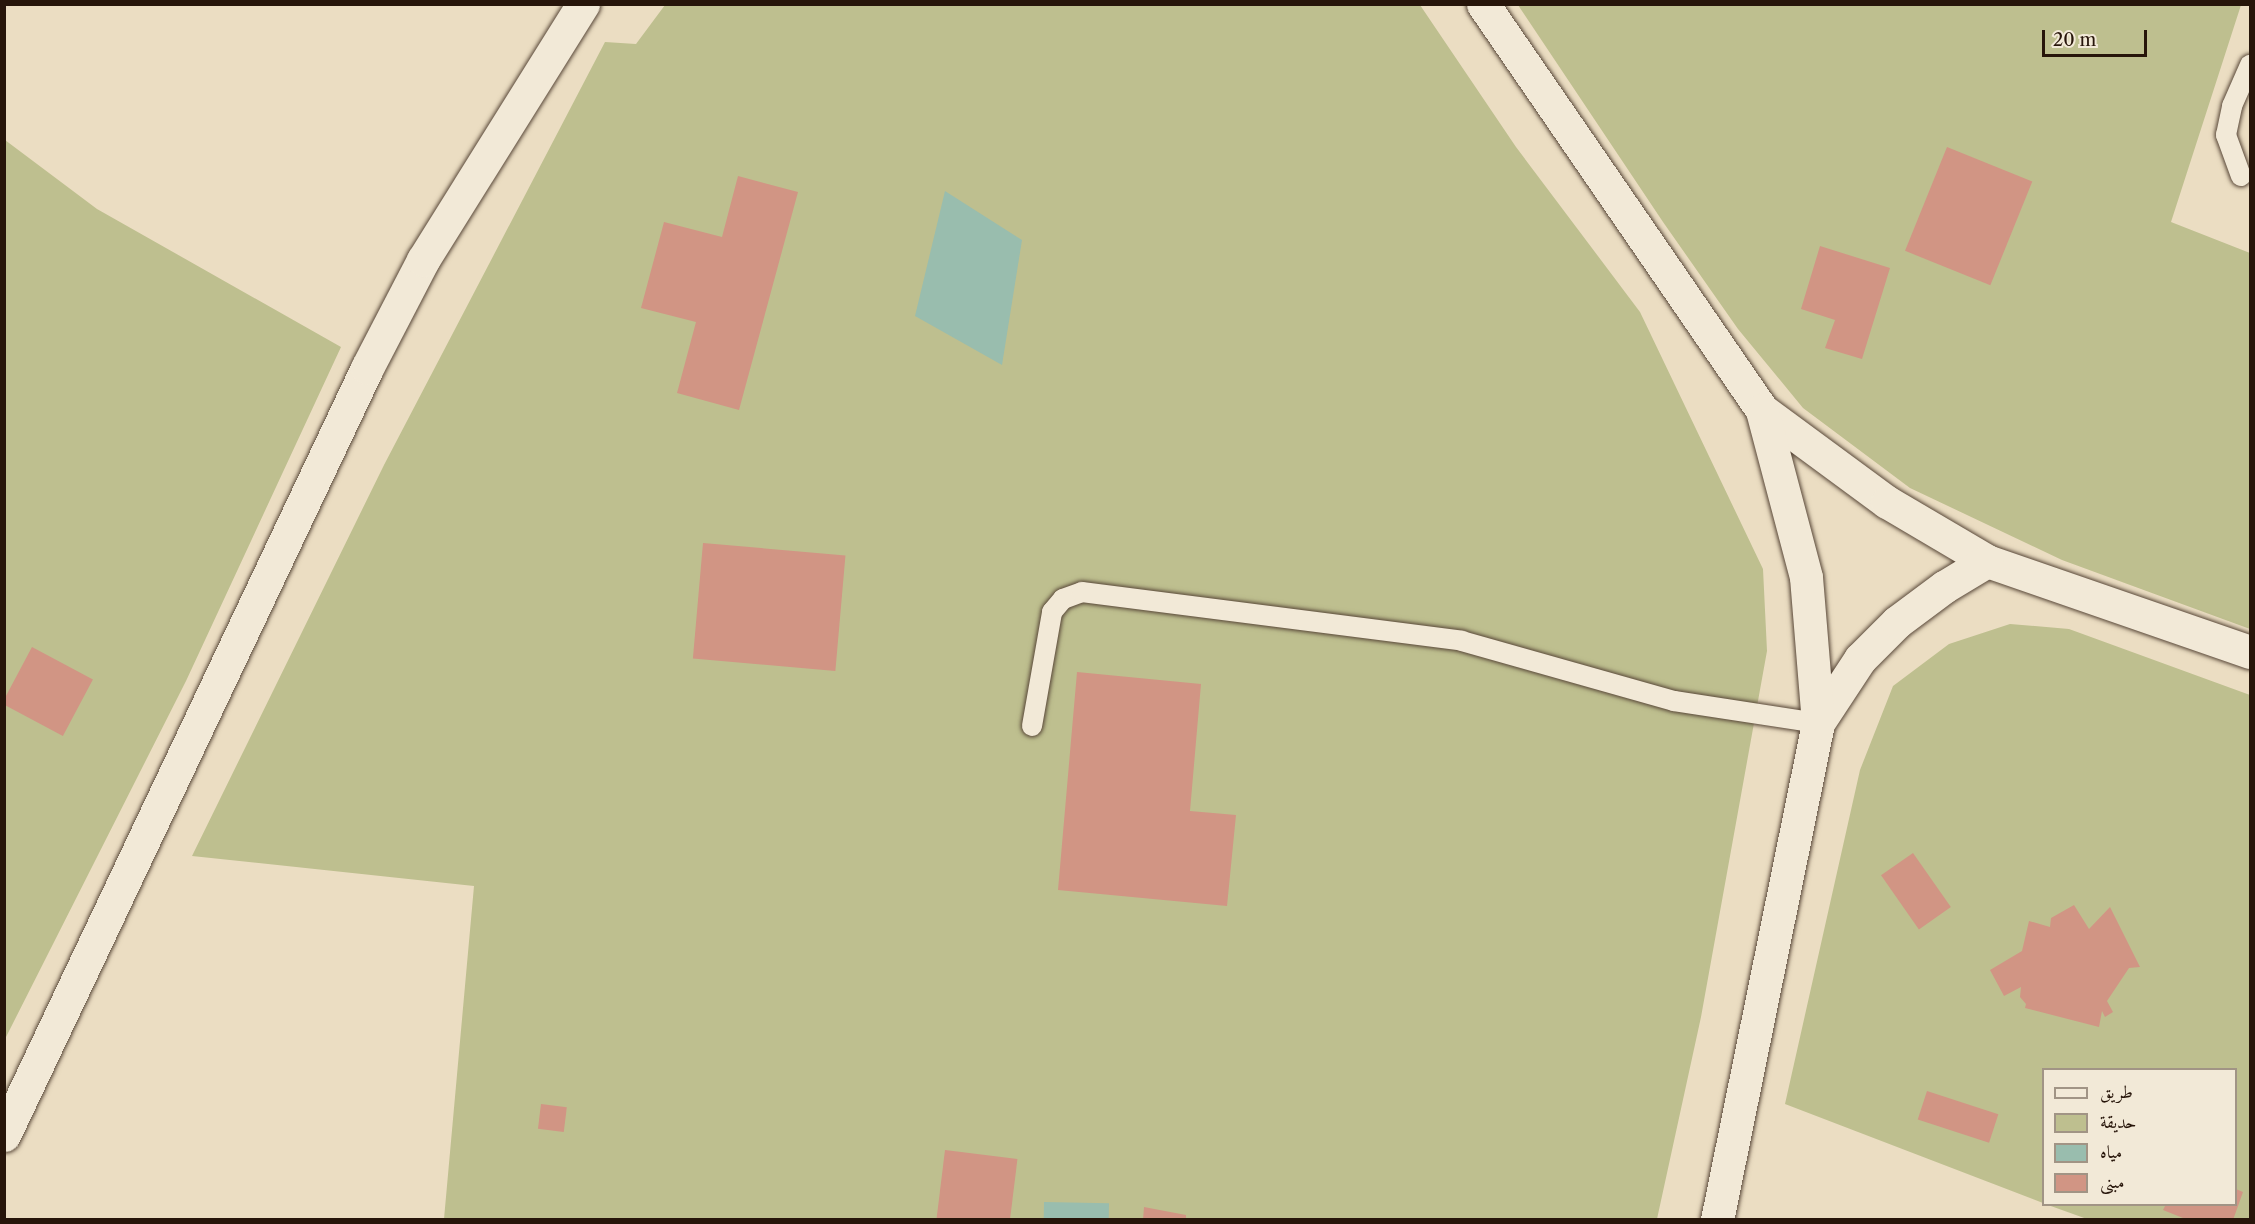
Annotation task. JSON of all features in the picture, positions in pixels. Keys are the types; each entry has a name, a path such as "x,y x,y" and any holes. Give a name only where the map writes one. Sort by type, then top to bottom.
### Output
{"street":[{"path":"4,1135 367,368 423,260 583,4"},
{"path":"1483,4 1762,410 1887,502 1987,561 2250,652"},
{"path":"1717,1220 1818,723 1806,577 1762,410"},
{"path":"1818,723 1860,659 1897,622 1944,587 1987,561"}],"lane":[{"path":"2241,176 2226,135 2232,106 2250,65"},
{"path":"1032,726 1052,612 1063,599 1082,592 1462,641 1674,701 1818,723"}],"green space":[{"path":"665,5 1420,5 1516,147 1640,312 1763,569 1767,651 1701,1017 1657,1219 444,1219 474,886 192,856 384,465 605,42 636,44"},
{"path":"1518,5 2241,5 2171,222 2250,253 2250,629 2062,560 1910,488 1803,408 1738,329 1663,222"},
{"path":"5,140 97,209 341,347 186,681 5,1039"},
{"path":"2010,624 2069,629 2250,695 2250,1219 2087,1219 2051,1206 2237,1206 2237,1068 2042,1068 2042,1203 1785,1104 1860,770 1893,686 1949,644"}],"water":[{"path":"945,191 1022,240 1002,365 915,316"},
{"path":"1044,1202 1109,1203 1109,1220 1044,1219"}],"building":[{"path":"1947,147 2032,181 1990,285 1905,251"},
{"path":"738,176 798,192 739,410 677,393 696,322 641,308 664,222 722,237"},
{"path":"1820,246 1890,268 1862,359 1825,348 1835,320 1801,309"},
{"path":"703,543 845,555 835,671 693,659"},
{"path":"32,647 93,679 63,736 4,705 4,700"},
{"path":"1077,672 1201,684 1190,811 1236,815 1227,906 1058,890"},
{"path":"1913,853 1951,907 1919,929 1881,875"},
{"path":"2074,905 2089,929 2110,907 2140,967 2129,968 2107,1001 2113,1012 2105,1017 2102,1011 2099,1027 2025,1008 2026,1004 2020,997 2021,987 2004,996 1990,970 2022,951 2029,921 2050,927 2051,918"},
{"path":"1927,1091 1998,1114 1989,1143 1918,1120"},
{"path":"541,1104 567,1107 564,1132 538,1129"},
{"path":"945,1150 1017,1159 1010,1220 936,1220"},
{"path":"2237,1189 2243,1192 2233,1220 2188,1220 2163,1210 2165,1206 2237,1206"},
{"path":"1144,1207 1186,1215 1186,1220 1143,1220"}]}
